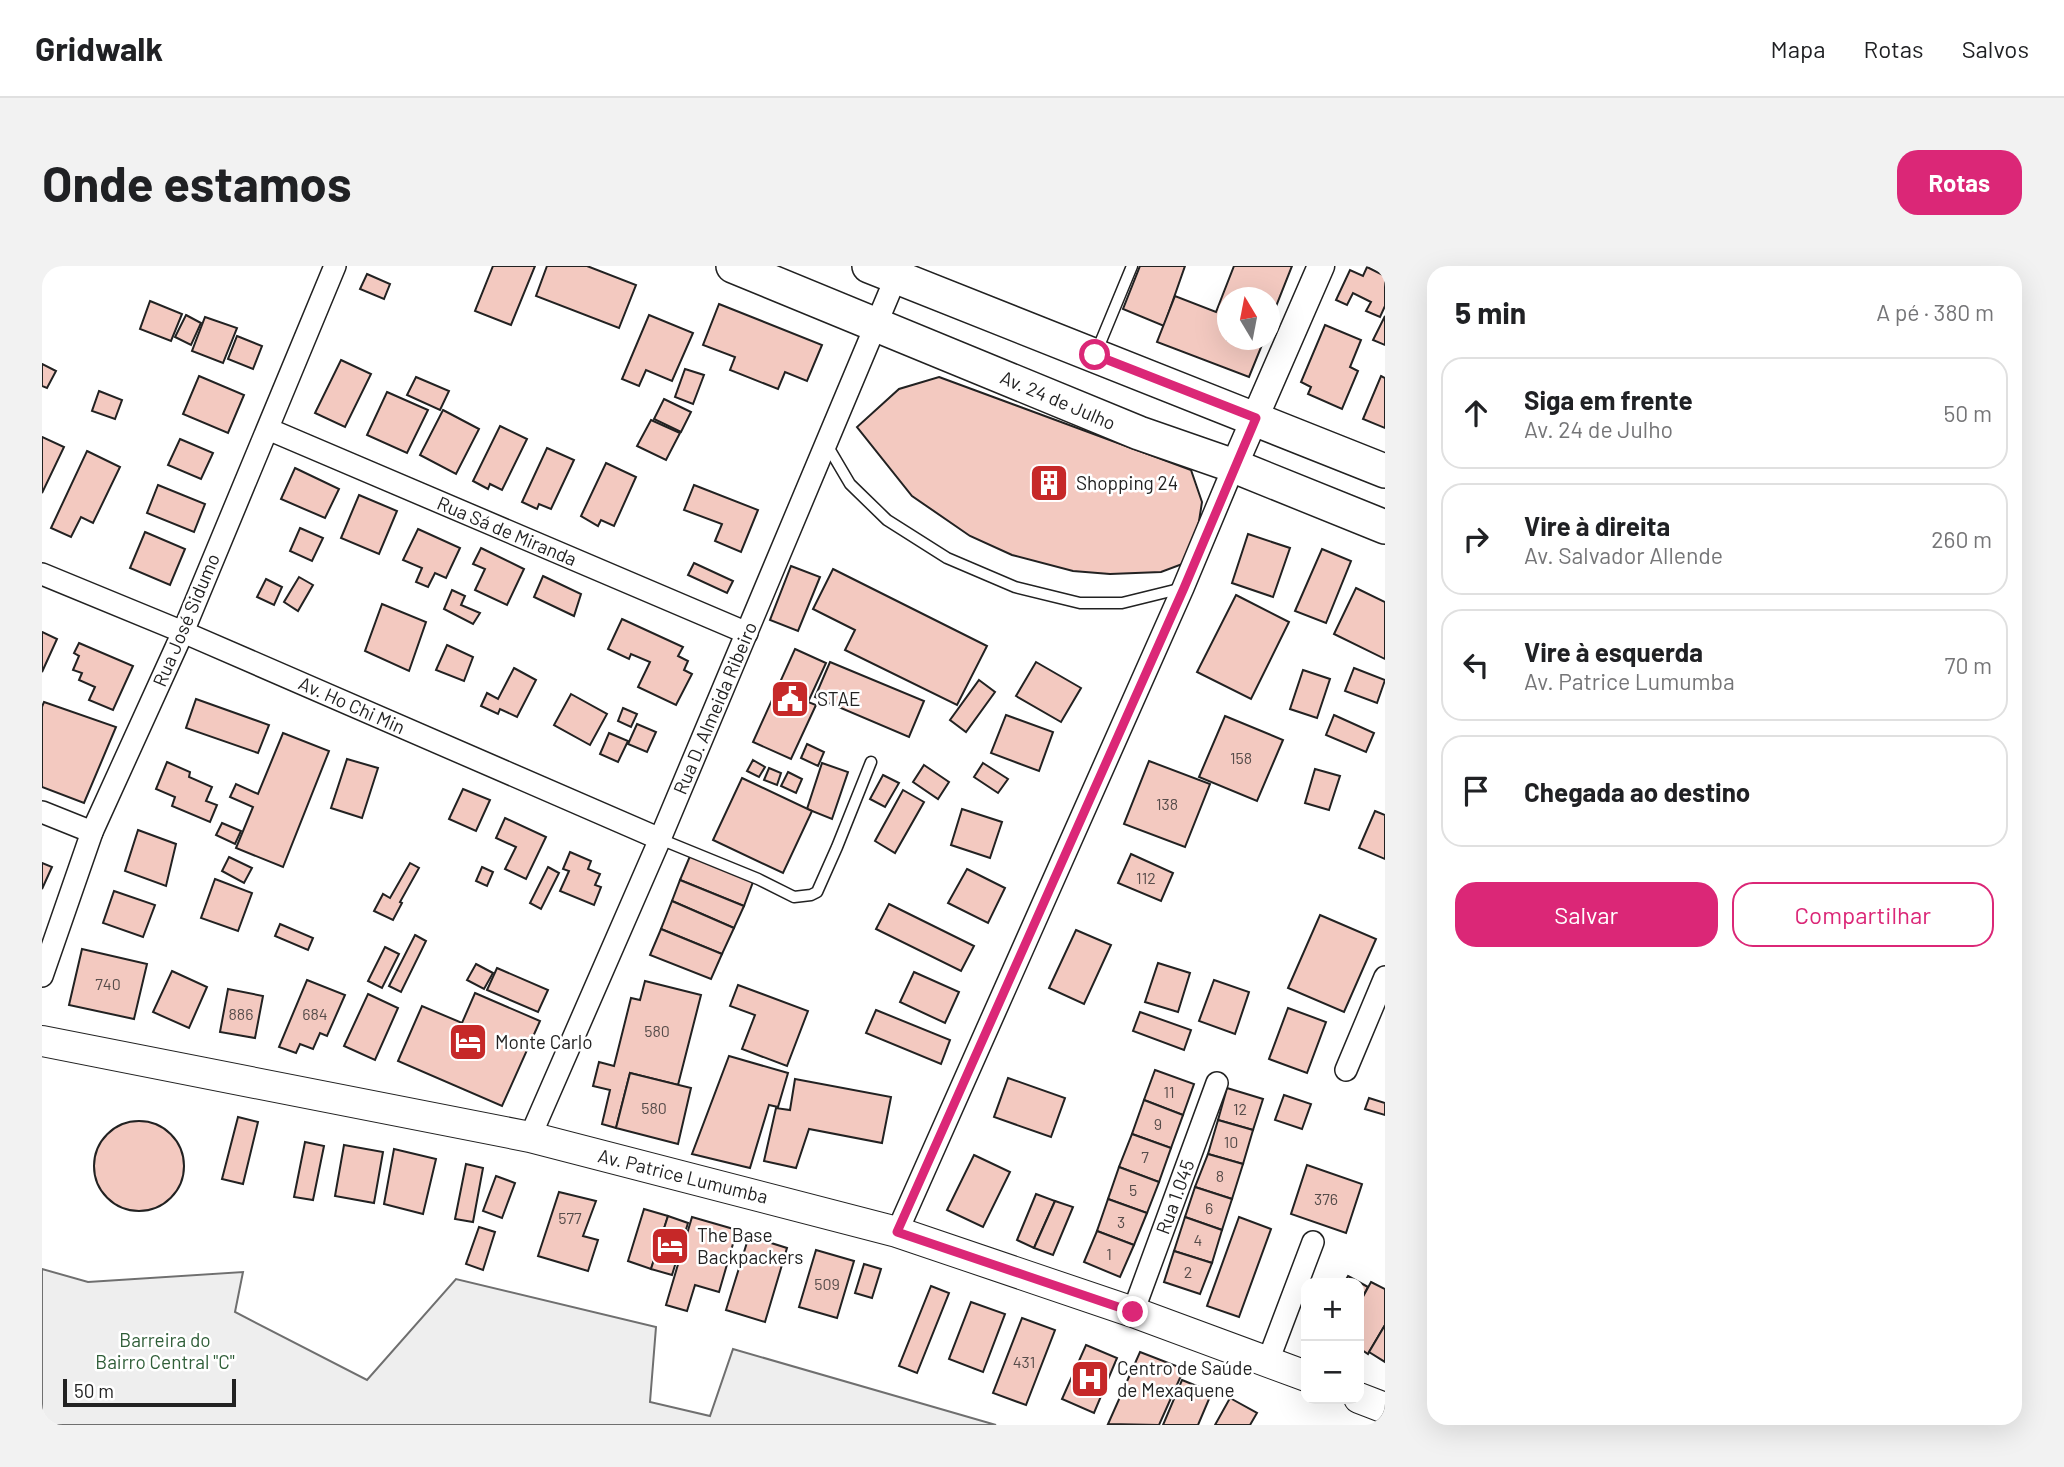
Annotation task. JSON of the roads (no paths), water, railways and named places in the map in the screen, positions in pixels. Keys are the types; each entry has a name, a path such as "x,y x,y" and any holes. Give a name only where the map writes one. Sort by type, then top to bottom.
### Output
{"main road":[{"name":"Av. 24 de Julho","path":"733,266 1139,433 1234,466 1385,527"},
{"path":"882,272 1385,471"},
{"name":"Av. Patrice Lumumba","path":"42,1041 530,1137 897,1232 1133,1312 1301,1374"},
{"path":"1364,1400 1385,1408"}],"street":[{"name":"Rua José Sidumo","path":"42,976 92,832 183,632 335,266"},
{"path":"897,1232 1184,588 1321,266"},
{"name":"Rua D. Almeida Ribeiro","path":"530,1137 660,839 877,324 882,272"},
{"name":"Rua Sá de Miranda","path":"268,429 747,633"},
{"name":"Av. Ho Chi Min","path":"42,574 183,632 660,839"},
{"path":"42,812 92,832"},
{"path":"1346,1070 1385,977"},
{"name":"Rua 1.045","path":"1133,1312 1217,1083"},
{"path":"1268,1361 1313,1242"}],"lane":[{"path":"1095,355 1132,266"},
{"path":"827,444 850,484 887,520 947,558 1015,587 1080,603 1122,603 1184,588"},
{"path":"660,839 758,879 794,897 811,895 817,892 871,762"}],"place":[{"name":"Shopping 24","path":"1049,483"},
{"name":"STAE","path":"790,699"},
{"name":"Monte Carlo","path":"468,1042"},
{"name":"The Base Backpackers","path":"670,1246"},
{"name":"Centro de Saúde de Mexaquene","path":"1090,1379"}],"park label":[{"name":"Barreira do Bairro Central \"C\"","path":"165,1351"}]}
